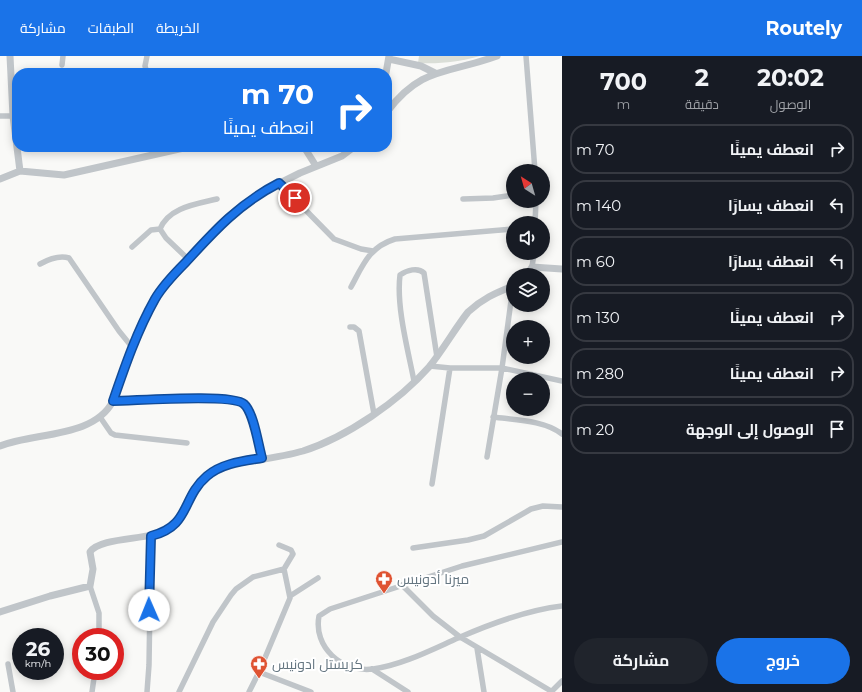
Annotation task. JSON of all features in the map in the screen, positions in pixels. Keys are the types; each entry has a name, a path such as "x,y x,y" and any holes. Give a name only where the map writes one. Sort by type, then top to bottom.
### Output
{"street":[{"path":"10,56 12,96"},
{"path":"62,56 62,65"},
{"path":"146,68 147,56"},
{"path":"392,106 404,92 418,81 435,73 459,68 497,56"},
{"path":"526,56 534,164"},
{"path":"387,68 389,57 421,66 435,73"},
{"path":"0,116 12,116"},
{"path":"18,152 20,171"},
{"path":"0,179 20,171 64,175 166,152"},
{"path":"307,152 316,166"},
{"path":"0,446 33,436 76,429 100,417 109,408 113,401 132,347 156,297 218,226 236,210 279,183 342,156 347,152"},
{"path":"279,183 334,239 361,249 372,251"},
{"path":"463,198 493,198 506,196"},
{"path":"160,230 164,221 181,209 217,199"},
{"path":"132,247 151,230 160,230 188,259"},
{"path":"351,287 372,251 383,243 395,239 506,230"},
{"path":"40,264 46,260 62,256 69,258 119,331 132,347"},
{"path":"533,260 532,267 562,269"},
{"path":"414,382 399,280 400,275 404,272 417,270 424,273 437,357"},
{"path":"99,628 100,613 90,586 93,569 90,552 94,548 110,542 151,536 166,531 176,524 195,489 208,475 228,465 289,454 316,446 345,432 374,414 414,382 430,366 468,312 488,296 506,289"},
{"path":"487,457 510,312"},
{"path":"350,327 354,327 359,331 374,414"},
{"path":"430,366 450,368 502,368 562,381"},
{"path":"432,484 450,368"},
{"path":"113,401 222,399 241,402 248,409 262,458"},
{"path":"100,417 115,435 187,442"},
{"path":"493,417 543,425 562,434"},
{"path":"413,548 468,540 484,536 531,509 543,506 562,507"},
{"path":"147,692 151,536"},
{"path":"408,692 372,670 350,667 332,657 324,646 320,635 319,616 330,609 462,566 562,542"},
{"path":"249,692 281,622 290,596 284,570 293,554 290,550 279,545"},
{"path":"179,692 213,622 236,589 253,577 284,570"},
{"path":"290,596 318,578"},
{"path":"402,585 433,616 477,648 551,691 562,681"},
{"path":"0,612 50,596 90,586"},
{"path":"372,670 406,660 460,637 525,614 562,606"},
{"path":"477,648 484,692"},
{"path":"8,664 13,692"},
{"path":"259,672 311,692"},
{"path":"92,692 94,680"}],"shaded area":[{"path":"419,56 480,56 465,60 442,63 418,63"}],"place":[{"name":"ميرنا أدونيس","path":"384,594"},
{"name":"كريستل ادونيس","path":"259,679"}],"route":[{"path":"149,610 151,536 160,534 172,528 176,524 195,489 208,475 228,465 262,458 252,418 248,409 244,404 236,400 164,399 113,401 137,334 156,297 218,226 236,210 279,183 295,198"}]}
